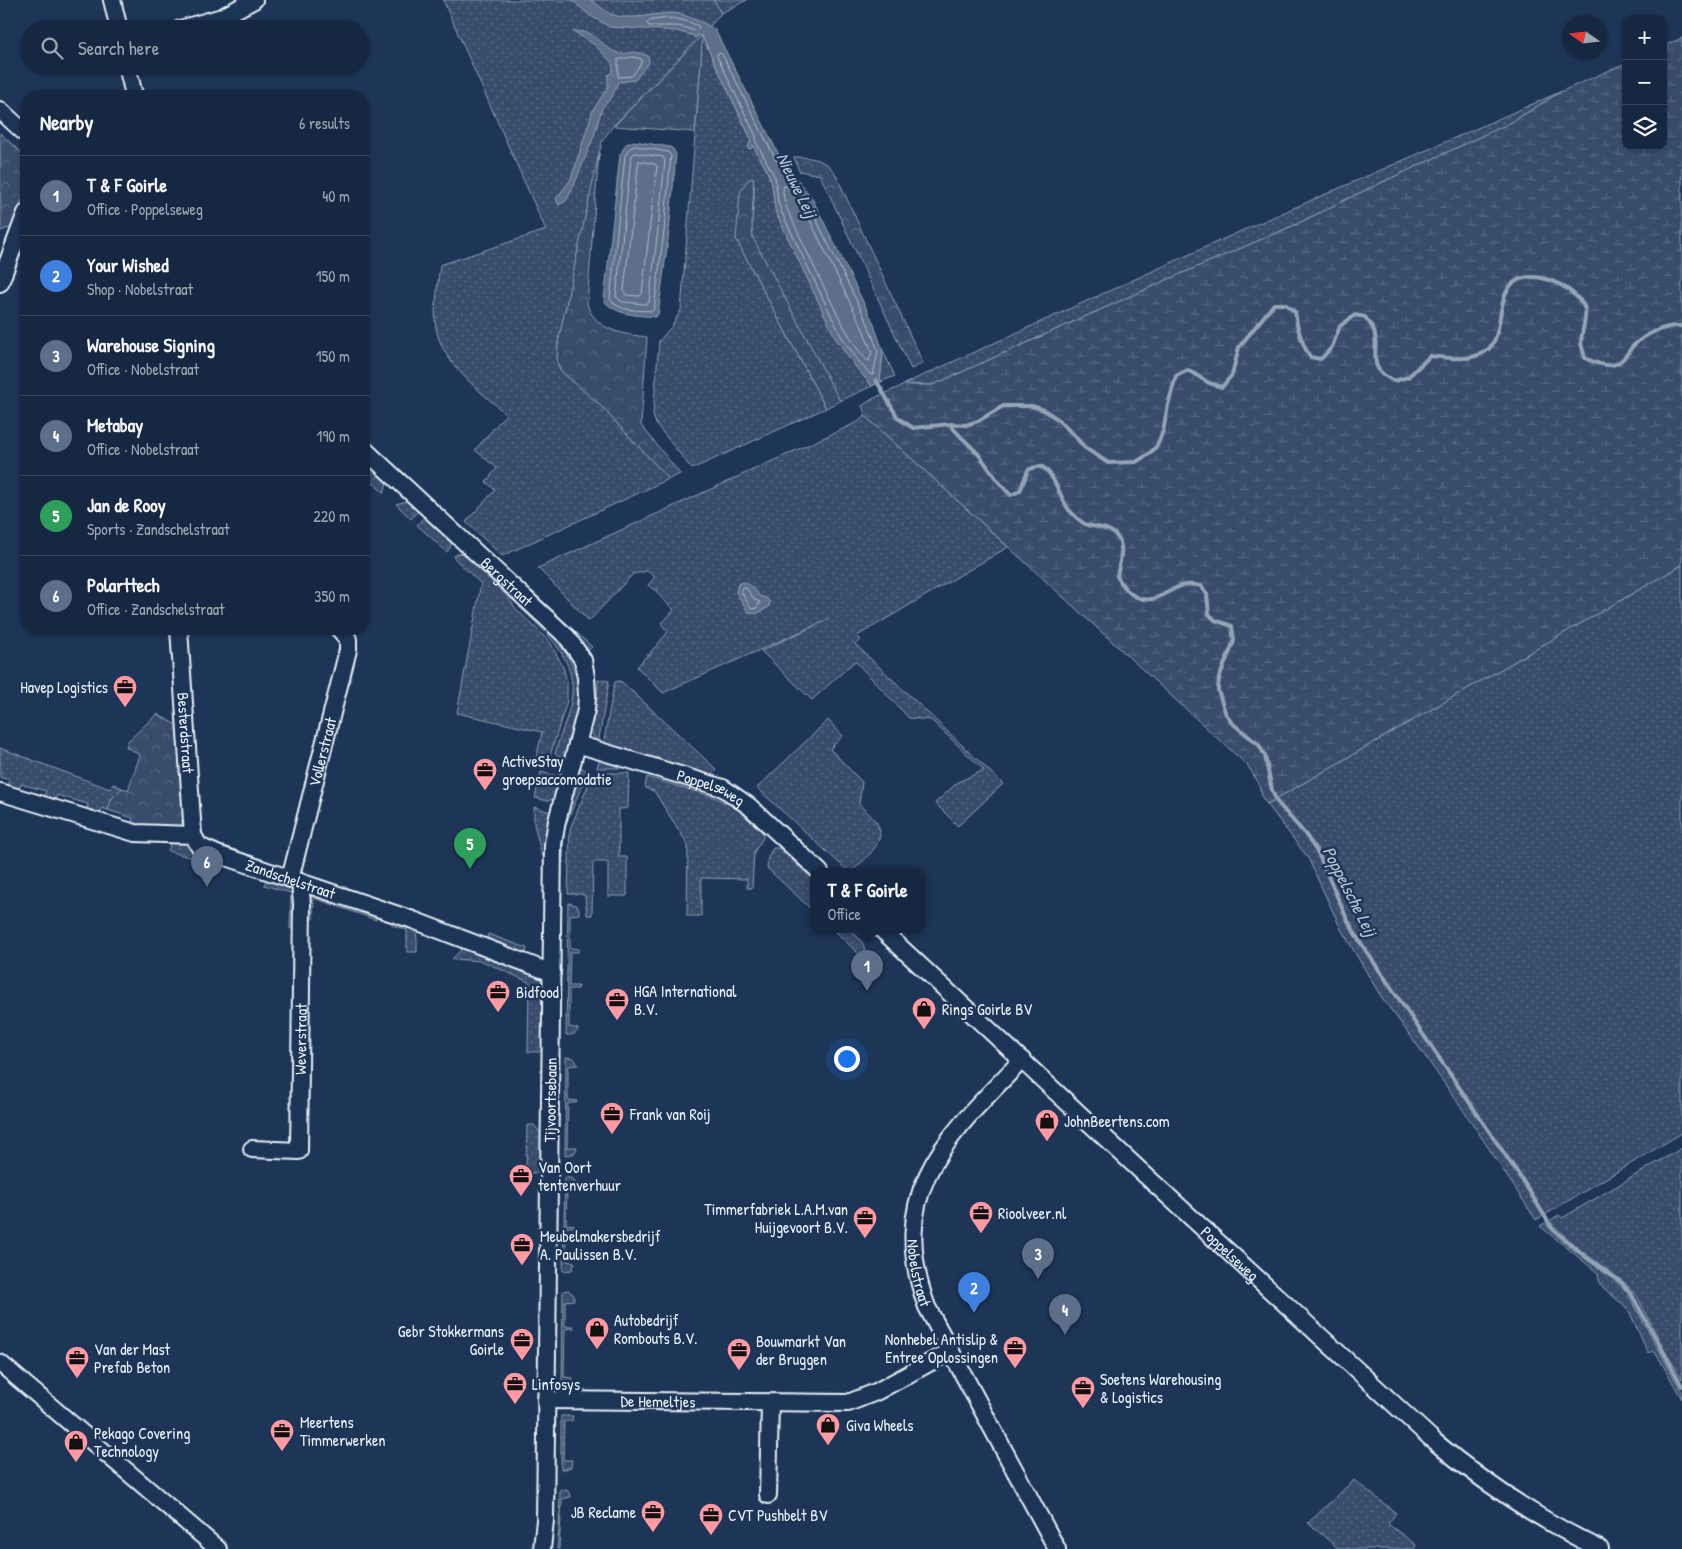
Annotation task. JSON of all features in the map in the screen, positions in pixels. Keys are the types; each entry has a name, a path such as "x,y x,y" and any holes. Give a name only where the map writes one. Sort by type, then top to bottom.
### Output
{"street":[{"path":"112,0 117,20"},
{"path":"212,20 222,17 254,0"},
{"path":"129,75 133,90"},
{"path":"0,110 20,128"},
{"path":"0,283 20,230"},
{"name":"Bergstraat","path":"370,455 567,637 583,660 586,677 586,710 577,744"},
{"name":"Besterdstraat","path":"178,635 193,835"},
{"name":"Vollerstraat","path":"295,880 348,650 348,639 344,635"},
{"name":"Poppelseweg","path":"577,744 723,788 744,802 816,868"},
{"name":"Tijvoortsebaan","path":"542,1549 545,1520 554,844 557,822 577,744"},
{"path":"0,792 135,833 193,835"},
{"name":"Zandschelstraat","path":"193,835 199,846 413,920 552,973"},
{"name":"Weverstraat","path":"252,1149 299,1150 302,904 295,880"},
{"name":"Poppelseweg","path":"885,933 1401,1412 1460,1464 1506,1497 1600,1549"},
{"name":"Nobelstraat","path":"1022,1060 956,1131 938,1155 918,1198 913,1227 914,1261 927,1307 1057,1549"},
{"name":"De Hemeltjes","path":"546,1400 848,1403 876,1392 951,1352"},
{"path":"0,1362 218,1549"},
{"path":"768,1495 770,1402"}],"green space":[{"path":"443,0 714,0 721,13 702,36 768,173 776,213 855,366 872,386 840,401 752,238 753,178 736,239 826,408 692,469 656,424 653,415 659,341 672,326 681,310 701,61 701,36 613,126 602,141 558,342 557,362 561,371 599,404 669,479 502,556 466,522 495,490 486,482 497,468 475,450 506,414 471,384 451,361 443,348 437,334 435,319 440,265 546,230"},
{"path":"714,0 747,0 721,13"},
{"path":"702,35 695,132 614,126"},
{"path":"1682,38 1682,565 1267,804 1263,799 1258,782 1248,766 865,416 862,406 872,399 904,385 933,385 1169,279 1295,225 1512,122 1560,92 1622,65 1622,150 1667,150 1667,44"},
{"path":"1560,92 1512,122 1295,225 1169,279 933,385 904,384 1241,231"},
{"path":"0,133 20,151 20,205 12,227 1,231"},
{"path":"599,153 587,304 591,313 603,326 619,332 647,337 641,425 680,474 669,479 599,404 561,371 557,362 558,342"},
{"path":"794,157 817,160 827,165 835,173 923,363 911,369 820,175 799,171"},
{"path":"753,177 753,238 840,401 826,408 736,239 740,193 746,182"},
{"path":"883,351 895,376 883,381 880,380"},
{"path":"865,416 1008,547 857,636 861,640 855,644 1003,784 958,826 935,803 958,782 984,770 931,720 909,718 855,661 812,700 761,651 829,619 663,693 637,667 648,654 651,655 650,653 668,632 662,623 674,610 656,592 656,589 654,590 648,585 655,577 647,571 633,574 589,621 538,568 858,422"},
{"path":"370,466 387,482 384,493 370,480"},
{"path":"407,501 418,511 411,519 396,504"},
{"path":"424,517 451,542 447,552 417,525"},
{"path":"463,553 502,590 517,610 550,642 563,667 567,681 567,701 548,762 536,759 542,732 457,713 481,584 453,557"},
{"path":"1682,565 1682,1133 1536,1220 1470,1120 1380,995 1341,929 1308,858 1267,804"},
{"path":"532,591 592,647 588,651 578,637 531,593"},
{"path":"521,605 553,636 562,648 575,673 579,703 576,724 566,759 555,754 571,701 572,686 570,673 558,648 540,626 519,607"},
{"path":"598,680 609,681 598,744 590,730 597,701"},
{"path":"619,681 717,770 711,776 603,746 614,685 615,682"},
{"path":"157,714 178,726 186,820 182,820 182,825 176,827 131,827 133,818 108,810 112,798 122,788 128,790 140,755 126,747 128,741"},
{"path":"828,720 843,736 830,749 862,782 859,804 876,822 880,836 878,843 855,868 845,868 757,788"},
{"path":"0,748 110,789 113,784 122,788 112,798 108,810 102,808 99,816 86,812 88,804 57,795 55,804 43,800 46,791 21,784 18,793 7,789 9,780 0,777"},
{"path":"600,757 631,768 597,768"},
{"path":"579,767 588,771 564,829 563,863 559,863 560,838"},
{"path":"541,772 557,776 559,780 555,798 548,801 535,798"},
{"path":"596,773 629,773 628,808 619,809 619,857 627,857 627,896 608,896 608,862 593,862 592,915 587,915 585,896 581,894 568,894 570,829 592,776"},
{"path":"647,777 714,797 736,808 763,833 763,838 754,852 752,888 747,888 747,879 701,878 701,916 687,916 688,845 654,791 647,789 645,786"},
{"path":"534,807 550,812 546,852 542,856 534,824"},
{"path":"172,840 185,843 196,856 196,859 168,851"},
{"path":"773,848 779,848 810,876 810,908 767,868 768,857"},
{"path":"268,878 289,887 295,895 295,926 290,929 291,893 264,885"},
{"path":"318,894 378,914 376,920 314,898 313,919 308,919 308,899"},
{"path":"568,903 576,905 579,909 579,914 570,915 570,948 579,949 578,952 570,952 569,986 579,986 578,989 569,989 569,1027 578,1029 574,1034 566,1035"},
{"path":"394,919 408,924 414,929 417,937 417,952 407,952 407,930 392,925"},
{"path":"837,933 854,933 864,946 864,959"},
{"path":"488,934 527,948 524,958 521,952 493,941 488,943"},
{"path":"464,947 534,973 542,981 545,1047 539,1052 528,1052 529,982 482,961 452,959"},
{"path":"566,1057 574,1058 578,1065 568,1066 568,1100 577,1101 576,1103 568,1103 567,1147 577,1147 573,1154 565,1155"},
{"path":"527,1125 534,1125 543,1136 543,1167 537,1173 526,1173"},
{"path":"1682,1148 1682,1379 1665,1351 1637,1296 1625,1283 1574,1245 1549,1221 1559,1215 1562,1218"},
{"path":"565,1177 573,1179 576,1184 567,1185 566,1224 575,1225 575,1227 566,1227 566,1261 575,1263 572,1270 563,1271"},
{"path":"1545,1223 1564,1242 1607,1274 1627,1292 1682,1392 1682,1399 1655,1351 1648,1353 1630,1313 1600,1285 1598,1273 1540,1226"},
{"path":"568,1290 574,1295 574,1300 565,1301 565,1326 573,1326 574,1328 565,1329 564,1377 573,1378 573,1385 562,1385 563,1291"},
{"path":"561,1416 573,1416 572,1421 564,1421 563,1460 572,1460 571,1467 566,1469 561,1469"},
{"path":"1354,1480 1396,1513 1388,1524 1416,1545 1414,1549 1339,1549 1308,1523"},
{"path":"560,1489 568,1491 571,1497 562,1499 559,1549 557,1549 559,1529"}],"water":[{"name":"Nieuwe Leij","path":"572,0 591,0 610,14 621,17 668,13 681,14 706,24 715,30 781,159 812,198 873,322 883,351 880,380 883,381 872,386 836,339 776,213 768,174 753,145 751,149 748,148 751,139 702,36 697,35 694,38 694,36 677,31 610,27 589,15"},
{"path":"573,31 595,36 607,47 618,53 635,52 648,56 649,62 635,80 618,82 612,97 602,108 594,136 572,190 566,201 559,205 556,199 571,179 593,110 608,87 608,75 613,71 612,63 596,46"},
{"path":"634,141 670,147 676,154 669,232 658,314 656,317 635,315 615,310 604,301 620,155 626,144"},
{"path":"743,582 752,587 759,596 766,598 770,602 769,607 756,614 748,612 736,592 738,584"}],"waterway":[{"path":"876,380 898,418 913,428 950,424 966,425 978,421 1003,406 1032,406 1044,410 1056,418 1084,447 1108,463 1136,462 1149,454 1157,446 1163,431 1176,376 1188,370 1209,383 1222,387 1232,375 1239,347 1274,304 1285,304 1295,312 1300,335 1310,357 1321,359 1332,347 1340,326 1355,315 1365,317 1375,334 1377,366 1380,371 1394,381 1408,377 1430,356 1466,358 1486,351 1493,344 1497,334 1503,300 1507,290 1514,283 1529,277 1538,277 1552,281 1565,287 1578,298 1585,309 1581,343 1585,358 1598,363 1608,365 1618,363 1637,342 1649,334 1668,327 1682,326"},
{"name":"Poppelsche Leij","path":"950,424 979,455 1011,495 1020,491 1028,470 1042,467 1050,474 1069,510 1077,518 1087,525 1108,530 1115,534 1121,547 1117,576 1125,589 1130,593 1136,597 1148,599 1163,595 1182,586 1201,586 1207,594 1209,614 1215,620 1232,626 1234,641 1219,678 1218,690 1225,712 1231,722 1259,745 1265,756 1272,790 1277,802 1305,834 1318,853 1347,919 1360,942 1523,1181 1552,1228 1587,1258 1621,1282 1632,1295 1682,1386"}],"place":[{"name":"Havep Logistics","path":"125,708"},
{"name":"ActiveStay groepsaccomodatie","path":"485,791"},
{"name":"Jan de Rooy","path":"470,869"},
{"name":"Polarttech","path":"207,887"},
{"name":"T & F Goirle","path":"867,991"},
{"name":"Bidfood","path":"498,1013"},
{"name":"HGA International B.V.","path":"617,1021"},
{"name":"Rings Goirle BV","path":"924,1030"},
{"name":"Frank van Roij","path":"612,1135"},
{"name":"JohnBeertens.com","path":"1047,1142"},
{"name":"Van Oort tentenverhuur","path":"521,1197"},
{"name":"Rioolveer.nl","path":"981,1234"},
{"name":"Timmerfabriek L.A.M.van Huijgevoort B.V.","path":"865,1239"},
{"name":"Meubelmakersbedrijf A. Paulissen B.V.","path":"522,1266"},
{"name":"Warehouse Signing","path":"1038,1279"},
{"name":"Your Wished","path":"974,1313"},
{"name":"Metabay","path":"1065,1335"},
{"name":"Autobedrijf Rombouts B.V.","path":"597,1350"},
{"name":"Gebr Stokkermans Goirle","path":"522,1361"},
{"name":"Nonhebel Antislip & Entree Oplossingen","path":"1015,1369"},
{"name":"Bouwmarkt Van der Bruggen","path":"739,1371"},
{"name":"Van der Mast Prefab Beton","path":"77,1379"},
{"name":"Linfosys","path":"515,1405"},
{"name":"Soetens Warehousing & Logistics","path":"1083,1409"},
{"name":"Giva Wheels","path":"828,1446"},
{"name":"Meertens Timmerwerken","path":"282,1452"},
{"name":"Pekago Covering Technology","path":"76,1463"},
{"name":"JB Reclame","path":"653,1533"},
{"name":"CVT Pushbelt BV","path":"711,1536"}]}
